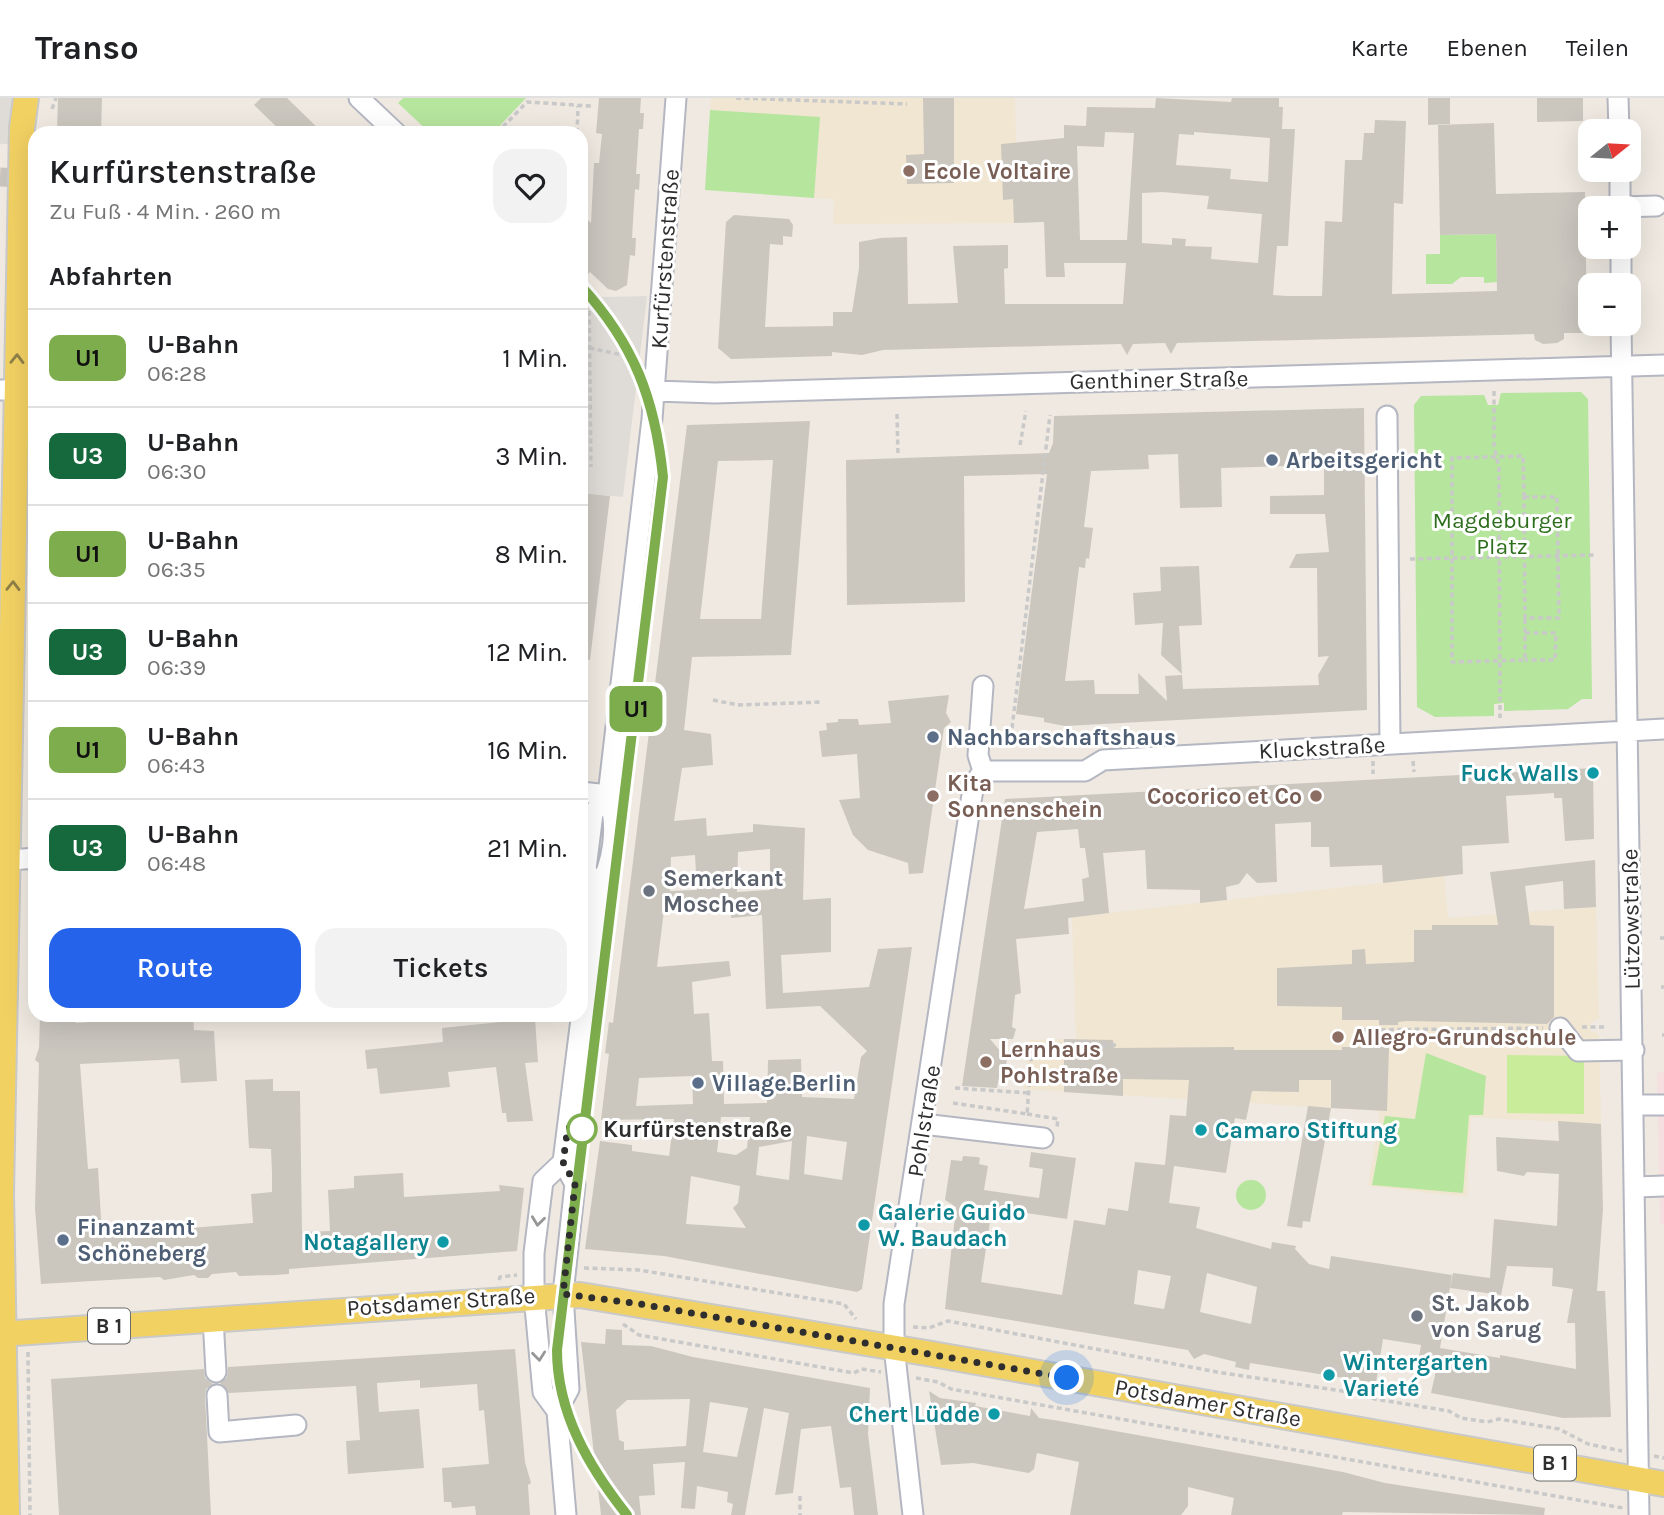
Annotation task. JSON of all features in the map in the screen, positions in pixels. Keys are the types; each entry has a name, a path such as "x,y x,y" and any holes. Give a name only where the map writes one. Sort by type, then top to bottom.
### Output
{"main road":[{"path":"7,1515 1,1242 4,861 22,128 26,98"},
{"name":"Potsdamer Straße","path":"3,1334 563,1294 640,1304 894,1347 1653,1482"}],"street":[{"path":"359,98 389,126"},
{"name":"Kurfürstenstraße","path":"588,850 593,813 608,795 655,391 676,98"},
{"path":"1618,98 1619,119"},
{"path":"1641,210 1656,210"},
{"name":"Lützowstraße","path":"1621,336 1636,1187 1653,1482 1639,1515"},
{"name":"Genthiner Straße","path":"655,391 715,393 1664,366"},
{"path":"1387,416 1390,744"},
{"path":"983,686 978,755 983,771"},
{"name":"Kluckstraße","path":"983,771 1085,771 1103,760 1664,729"},
{"name":"Pohlstraße","path":"913,1515 894,1347 894,1304 971,801 974,784 983,771"},
{"path":"588,793 608,795"},
{"path":"4,861 28,859"},
{"name":"Kurfürstenstraße","path":"588,873 597,892 588,963"},
{"name":"Kurfürstenstraße","path":"557,1411 569,1389 563,1294 575,1184 563,1162 581,1022"},
{"path":"1560,1028 1578,1051 1634,1050"},
{"path":"1635,1105 1664,1105"},
{"path":"923,1124 1043,1138"},
{"name":"Kurfürstenstraße","path":"563,1162 543,1181 534,1253 534,1296 543,1392 557,1411 566,1515"},
{"path":"1636,1187 1664,1186"},
{"path":"213,1318 216,1372"},
{"path":"217,1395 219,1432 296,1425"}],"path":[{"path":"52,108 56,98"},
{"path":"736,98 906,104"},
{"path":"504,126 527,102 591,106"},
{"path":"578,106 578,126"},
{"path":"589,293 591,467"},
{"path":"588,347 636,358"},
{"path":"1494,391 1496,457 1499,468 1500,718"},
{"path":"1020,445 1026,411"},
{"path":"897,414 898,456"},
{"path":"1012,728 1050,415"},
{"path":"1525,632 1556,633 1555,660 1452,662 1452,458 1523,456 1525,660"},
{"path":"1524,497 1557,497 1559,618 1525,618"},
{"path":"1410,559 1595,555"},
{"path":"713,700 738,705 822,702"},
{"path":"1355,1030 1605,1027"},
{"path":"953,1103 1027,1114 1032,1047 1118,1045"},
{"path":"955,1088 1029,1093"},
{"path":"602,1269 639,1270 685,1276 844,1304 854,1319 864,1321"},
{"path":"614,1320 639,1335 854,1373 863,1369"},
{"path":"924,1328 948,1321 1229,1374 1350,1391 1374,1399 1449,1411 1461,1418 1487,1422 1499,1419 1559,1429 1588,1444 1607,1448"},
{"path":"28,1375 30,1515"},
{"path":"932,1381 951,1389 1615,1507"},
{"path":"800,1496 800,1515"}],"shaded area":[{"path":"0,98 15,98 13,144 0,144"},
{"name":"Ecole Voltaire","path":"711,98 1015,98 1016,143 1004,200 1013,199 1014,223 833,224 834,199 814,198 819,118 710,110"},
{"path":"588,285 601,297 647,296 623,497 588,494"},
{"name":"Allegro-Grundschule","path":"1444,876 1448,918 1596,907 1599,1019 1590,1023 1590,1031 1599,1034 1601,1124 1471,1117 1467,1197 1368,1186 1380,1111 1023,1089 1029,1040 1076,1039 1072,917"},
{"path":"1664,1072 1664,1224 1660,1224 1657,1073"}],"green space":[{"path":"403,98 526,98 500,126 423,126 398,103"},
{"path":"710,110 820,117 814,198 705,190"},
{"path":"1496,234 1497,282 1484,283 1484,277 1461,277 1452,284 1426,284 1426,254 1440,254 1440,235"},
{"name":"Magdeburger Platz","path":"1581,392 1588,399 1592,699 1582,699 1568,709 1504,711 1504,703 1494,704 1494,716 1435,717 1417,707 1414,405 1421,396 1484,395 1488,405 1498,405 1501,393"},
{"path":"1426,1053 1486,1076 1483,1115 1469,1115 1463,1193 1372,1185 1385,1116 1415,1119"},
{"path":"1507,1055 1584,1056 1584,1114 1507,1113"},
{"path":"1251,1180 1262,1184 1266,1195 1262,1206 1251,1210 1240,1206 1236,1195 1240,1184"}],"building":[{"path":"58,98 102,98 101,126 57,126"},
{"path":"261,98 287,98 316,126 276,126 254,105"},
{"path":"599,98 641,98 643,129 639,129 636,174 640,174 639,190 635,189 632,238 636,238 635,256 630,255 627,285 616,291 608,289 590,272 588,274 588,220 591,223 594,163 599,163 602,134 596,133"},
{"path":"923,98 954,98 954,183 907,184 906,155 924,154"},
{"path":"1156,98 1231,102 1232,98 1279,98 1279,107 1283,107 1282,129 1295,129 1288,246 1277,246 1273,295 1287,296 1322,296 1325,221 1342,222 1345,160 1362,160 1364,133 1374,133 1375,120 1406,121 1403,204 1394,203 1392,294 1497,291 1496,234 1440,235 1438,125 1494,123 1496,194 1585,192 1585,196 1578,196 1578,259 1586,259 1586,273 1578,273 1578,333 1564,333 1564,339 1557,343 1543,344 1535,340 1534,334 1177,343 1171,354 1165,343 1133,344 1127,355 1121,344 883,350 862,355 832,352 832,356 731,359 718,348 726,222 734,215 789,219 793,225 792,237 783,236 783,245 770,244 765,327 833,326 833,312 852,312 859,268 859,242 881,238 907,237 908,304 958,303 953,246 1008,245 1008,268 1004,269 1005,304 1123,304 1126,263 1064,263 1065,277 1046,277 1044,222 1014,223 1013,199 1003,200 1001,144 1064,138 1064,125 1086,126 1087,107 1155,108","holes":["1105,132 1134,133 1127,240 1080,240 1077,146 1104,147","1194,132 1270,138 1268,182 1230,179 1231,169 1176,165 1179,134 1194,135","1142,193 1209,196 1207,209 1262,214 1258,263 1211,259 1212,247 1185,246 1186,239 1172,238 1172,245 1142,243"]},
{"path":"1428,98 1450,98 1450,124 1428,125"},
{"path":"1537,98 1583,98 1583,119 1537,122"},
{"path":"1364,408 1367,710 1065,726 1044,722 1044,718 1016,714 1047,474 964,476 965,602 847,605 846,460 1049,453 1053,443 1054,416","holes":["1178,454 1180,508 1222,507 1221,468 1324,465 1324,495 1270,496 1270,514 1325,514 1329,552 1296,554 1289,568 1317,568 1318,657 1329,656 1318,675 1319,685 1183,689 1182,675 1165,676 1167,701 1138,673 1139,694 1095,694 1094,680 1065,681 1079,567 1085,568 1086,558 1089,559 1093,528 1084,527 1091,471 1149,469 1148,455"]},
{"path":"810,421 791,655 692,657 684,730 711,734 713,765 682,768 674,821 706,818 707,836 753,832 753,824 805,828 803,900 831,898 831,952 781,955 783,993 869,987 878,949 912,947 862,1289 857,1292 664,1256 585,1249 600,1141 632,1145 632,1151 669,1156 674,1119 601,1120 609,1054 605,1053 609,1022 613,1023 687,425","holes":["773,460 761,619 700,619 718,461","770,849 770,890 737,892 738,852","695,855 697,890 670,891 671,857","731,905 731,918 762,915 766,1009 820,1006 867,1051 861,1057 854,1099 802,1097 801,1059 768,1060 767,1103 724,1104 723,1061 712,1061 709,1013 694,1014 692,982 731,976 729,961 657,967 664,910","692,1076 693,1104 636,1106 639,1078","721,1117 750,1117 747,1148 736,1155 717,1152","807,1136 847,1142 842,1180 804,1174","792,1141 789,1180 756,1175 759,1147","691,1176 740,1186 738,1203 733,1208 746,1228 686,1224"]},
{"path":"588,494 610,496 588,660"},
{"path":"1199,566 1202,625 1179,626 1182,674 1161,655 1163,623 1135,625 1133,593 1161,591 1160,567"},
{"path":"949,695 946,713 951,722 944,728 923,873 909,874 908,863 868,850 853,835 839,800 860,798 857,754 822,757 819,731 827,730 826,723 838,722 838,719 858,719 859,725 891,723 888,701"},
{"path":"1593,768 1594,839 1565,841 1562,798 1554,798 1554,793 1506,796 1509,843 1462,846 1463,874 1383,883 1382,865 1330,867 1329,847 1311,847 1311,822 1275,824 1277,882 1257,883 1247,873 1239,884 1226,887 1227,900 1200,903 1200,890 1147,889 1145,850 1103,853 1109,913 1068,918 1069,934 1016,939 1021,993 1015,995 1012,1027 1016,1029 1013,1039 990,1039 1007,1059 1006,1065 1000,1071 997,1088 962,1086 1005,799","holes":["1078,829 1080,848 1085,848 1089,877 1082,879 1084,901 1024,909 1037,832"]},
{"path":"1595,860 1596,907 1564,909 1563,881 1525,886 1530,925 1554,926 1554,1017 1547,1024 1407,1021 1398,1022 1398,1025 1379,1025 1379,1020 1342,1020 1342,1007 1277,1006 1277,968 1352,964 1352,950 1365,949 1366,964 1414,962 1414,930 1432,930 1432,925 1498,925 1490,872"},
{"path":"40,1022 193,1022 194,1030 214,1031 217,1081 181,1083 179,1059 80,1064 88,1169 98,1168 102,1235 253,1223 251,1194 272,1192 271,1149 249,1148 245,1080 273,1079 273,1091 300,1091 302,1232 330,1231 328,1190 354,1188 354,1176 403,1173 404,1197 500,1191 499,1185 524,1188 517,1251 289,1269 289,1274 276,1275 239,1276 236,1272 212,1274 208,1278 194,1275 164,1280 160,1277 41,1284 35,1208 39,1063 35,1060 39,1048"},
{"path":"501,1022 535,1022 538,1062 525,1063 533,1121 507,1122 506,1113 502,1113 496,1067 448,1072 450,1087 380,1094 377,1068 367,1069 365,1050 443,1042 442,1028"},
{"path":"1064,1039 1113,1040 1114,1048 1342,1050 1342,1047 1389,1047 1387,1111 1331,1108 1331,1080 1299,1080 1299,1092 1252,1091 1246,1120 1235,1118 1226,1173 1174,1166 1169,1203 1200,1207 1196,1228 1271,1249 1272,1242 1296,1246 1295,1249 1309,1264 1329,1269 1331,1256 1452,1275 1440,1348 1500,1358 1500,1355 1576,1369 1575,1323 1567,1323 1573,1289 1552,1286 1553,1268 1507,1266 1501,1295 1450,1288 1453,1273 1490,1278 1494,1219 1557,1226 1559,1174 1527,1172 1524,1176 1497,1171 1496,1137 1559,1141 1558,1121 1601,1124 1603,1209 1597,1291 1605,1291 1611,1417 1563,1418 1431,1393 1437,1366 1418,1363 1421,1345 1383,1339 1376,1383 1250,1363 1249,1370 1235,1367 1236,1362 1204,1354 1194,1359 1188,1350 945,1309 956,1207 945,1200 951,1160 962,1161 963,1156 980,1158 979,1164 988,1166 984,1190 1039,1198 1043,1169 1029,1167 1031,1152 1076,1158 1067,1219 992,1208 981,1282 1062,1295 1074,1220 1105,1225 1108,1208 1128,1211 1135,1162 1165,1165 1170,1115 1186,1116 1189,1080 1123,1079 1123,1096 1064,1092","holes":["1138,1270 1171,1276 1164,1309 1134,1304","1207,1273 1257,1287 1251,1324 1200,1312"]},
{"path":"1308,1106 1331,1108 1310,1222 1303,1221 1302,1228 1287,1226"},
{"path":"606,1329 622,1330 622,1345 651,1346 693,1357 870,1388 868,1434 878,1515 854,1515 851,1487 840,1488 831,1426 801,1429 793,1493 775,1495 789,1413 764,1408 745,1515 731,1515 733,1504 727,1502 728,1492 697,1486 695,1509 681,1508 685,1462 653,1464 655,1495 639,1496 641,1515 601,1515 581,1342 605,1344","holes":["690,1399 686,1446 624,1450 624,1442 619,1440 616,1410 627,1400","710,1402 748,1408 737,1457 703,1452"]},
{"path":"515,1349 525,1462 531,1483 528,1485 530,1515 476,1515 475,1506 452,1508 451,1502 444,1502 442,1468 489,1464 484,1410 479,1411 477,1384 420,1388 420,1380 377,1383 379,1412 419,1409 424,1468 348,1474 346,1441 360,1440 356,1386 229,1393 220,1383 227,1377 228,1367"},
{"path":"204,1369 205,1378 213,1384 206,1389 205,1396 211,1515 59,1515 51,1379"},
{"path":"929,1391 940,1398 976,1403 975,1406 1030,1416 1031,1408 1039,1418 1343,1472 1385,1483 1545,1508 1544,1515 1343,1512 1342,1515 1231,1515 1234,1498 1188,1487 1188,1506 1181,1515 1070,1515 1079,1462 1037,1453 1034,1469 1029,1473 973,1463 941,1465"}],"tunnel":[{"path":"0,177 21,178"}],"metro line":[{"name":"U1","path":"588,294 605,312 639,369 650,400 663,477 660,523 576,1174 557,1350 558,1382 569,1419 586,1455 627,1515"}],"place":[{"name":"Ecole Voltaire","path":"909,171"},
{"name":"Arbeitsgericht","path":"1272,460"},
{"name":"Nachbarschaftshaus","path":"933,737"},
{"name":"Fuck Walls","path":"1593,773"},
{"name":"Kita Sonnenschein","path":"933,796"},
{"name":"Cocorico et Co","path":"1316,796"},
{"name":"Semerkant Moschee","path":"649,891"},
{"name":"Allegro-Grundschule","path":"1338,1037"},
{"name":"Lernhaus Pohlstraße","path":"986,1062"},
{"name":"Village.Berlin","path":"698,1083"},
{"name":"Kurfürstenstraße","path":"582,1129"},
{"name":"Camaro Stiftung","path":"1201,1130"},
{"name":"Galerie Guido W. Baudach","path":"864,1225"},
{"name":"Finanzamt Schöneberg","path":"63,1240"},
{"name":"Notagallery","path":"443,1242"},
{"name":"St. Jakob von Sarug","path":"1417,1316"},
{"name":"Wintergarten Varieté","path":"1329,1375"},
{"name":"Chert Lüdde","path":"994,1414"}],"route":[{"path":"582,1129 568,1127 563,1162 575,1184 563,1294 640,1304 1067,1378"}]}
